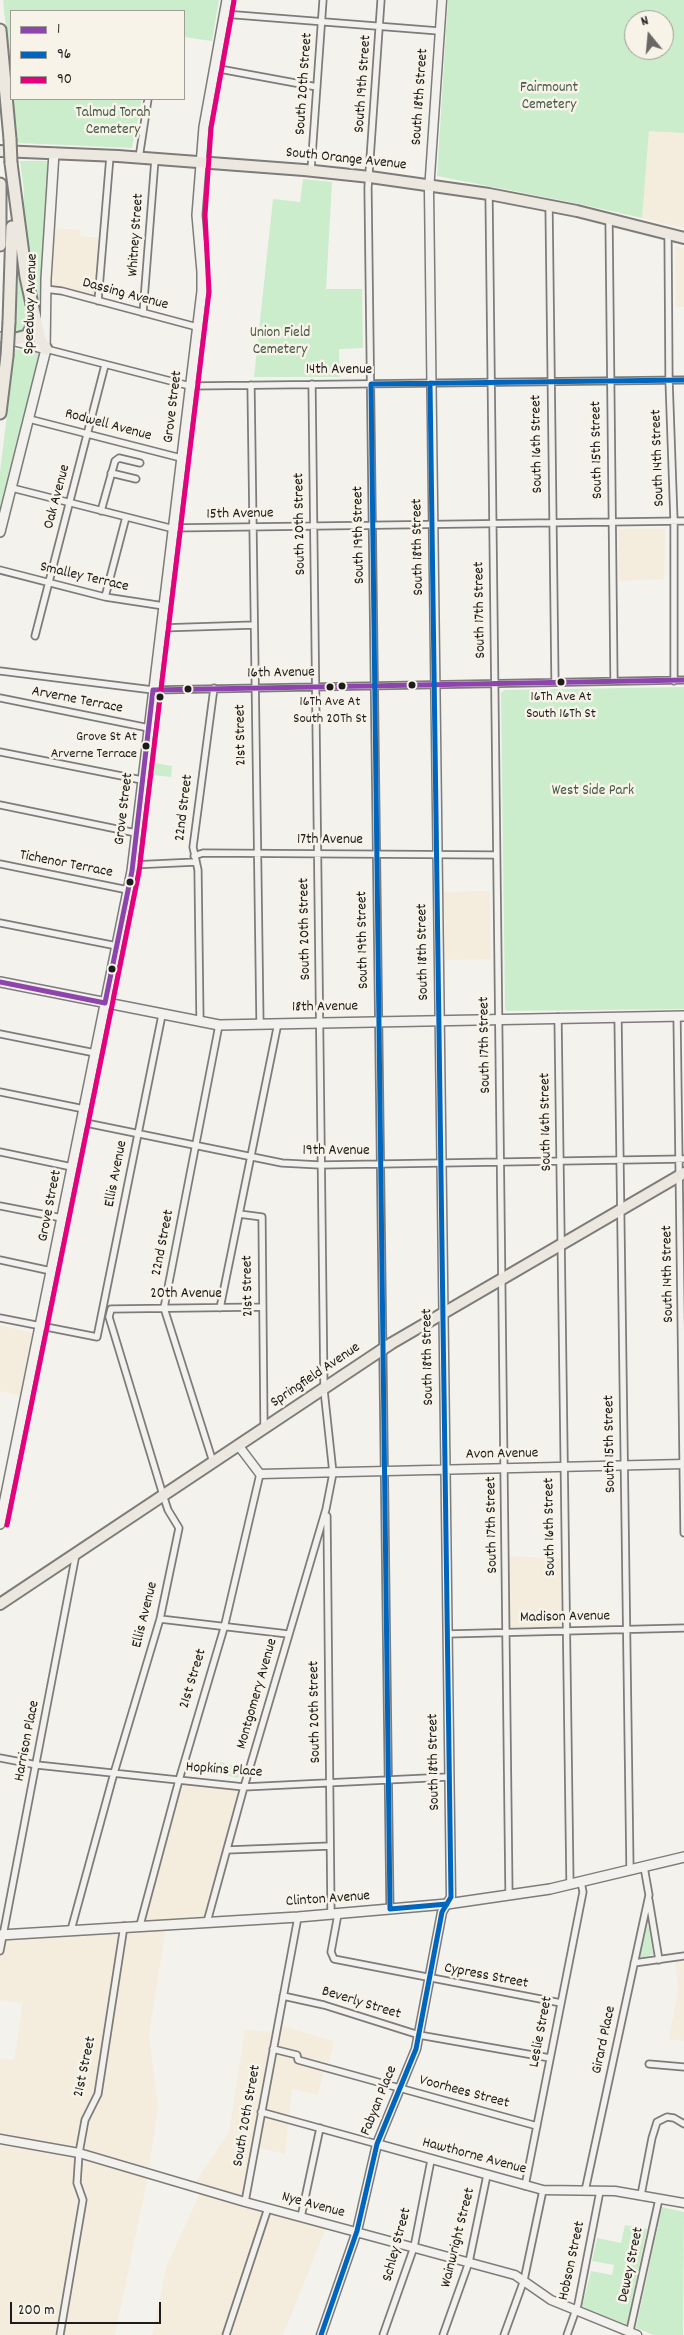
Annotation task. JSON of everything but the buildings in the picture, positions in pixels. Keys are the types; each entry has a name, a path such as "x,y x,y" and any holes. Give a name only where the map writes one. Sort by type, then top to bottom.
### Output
{"highway":[{"path":"0,30 10,139 12,236 7,356 0,413"},
{"path":"11,163 22,253 40,340 46,349"},
{"path":"0,184 0,245"},
{"path":"12,340 25,337 30,331 33,322 32,304"}],"main road":[{"name":"Grove Street","path":"0,1524 132,864 202,277 197,220 200,163 226,0"},
{"name":"South Orange Avenue","path":"0,151 155,159 311,170 370,177 488,194 609,219 684,238"},
{"name":"Speedway Avenue","path":"0,532 46,349 46,289 54,153"},
{"name":"14th Avenue","path":"0,337 46,349"},
{"name":"18th Avenue","path":"0,982 219,1025 681,1016"},
{"name":"Springfield Avenue","path":"0,1604 383,1349 682,1174"},
{"name":"Clinton Avenue","path":"1,1935 124,1926 298,1917 447,1904 570,1886 684,1857"}],"street":[{"name":"South 20th Street","path":"311,170 323,0"},
{"name":"South 19th Street","path":"381,0 368,188 380,1164 386,1471 390,1910"},
{"name":"South 18th Street","path":"442,0 430,185 430,383 451,1896 447,1904"},
{"path":"224,14 380,28 440,31"},
{"path":"214,68 317,87"},
{"path":"139,158 148,100"},
{"path":"98,301 110,156"},
{"name":"Whitney Street","path":"143,313 155,159"},
{"name":"South 17th Street","path":"488,194 509,1895"},
{"name":"South 16th Street","path":"549,206 555,682"},
{"name":"South 15th Street","path":"609,219 614,681"},
{"name":"South 14th Street","path":"668,234 669,380 674,521 674,680"},
{"name":"Dassing Avenue","path":"46,289 197,327"},
{"name":"14th Avenue","path":"46,349 190,386 684,380"},
{"name":"Oak Avenue","path":"35,636 106,365"},
{"name":"South 20th Street","path":"312,384 324,1388 333,1473"},
{"name":"21st Street","path":"251,385 260,1024"},
{"name":"Rodwell Avenue","path":"29,419 181,458"},
{"path":"101,511 115,461 119,458 140,463"},
{"path":"112,473 136,479"},
{"name":"15th Avenue","path":"12,488 126,518 173,528 684,521"},
{"path":"105,597 126,518"},
{"name":"Smalley Terrace","path":"0,570 105,597 164,606"},
{"path":"161,628 254,625"},
{"name":"16th Avenue","path":"0,671 153,690 684,680"},
{"name":"22nd Street","path":"200,1022 198,870 193,847 214,688"},
{"name":"Arverne Terrace","path":"0,698 149,728"},
{"path":"0,752 142,780"},
{"path":"0,805 136,833"},
{"name":"17th Avenue","path":"132,864 195,859 203,854 496,855"},
{"name":"Tichenor Terrace","path":"0,864 128,890"},
{"path":"0,923 117,946"},
{"name":"Ellis Avenue","path":"40,1326 97,1338 162,1015"},
{"name":"South 14th Street","path":"681,1016 684,1533"},
{"name":"South 16th Street","path":"558,1017 570,1886"},
{"name":"South 15th Street","path":"618,1017 630,1870"},
{"path":"220,1308 278,1023"},
{"name":"22nd Street","path":"213,1462 164,1308 219,1025"},
{"path":"0,1034 95,1053"},
{"path":"0,1092 84,1109"},
{"name":"19th Avenue","path":"81,1122 282,1163 320,1165 682,1159"},
{"path":"0,1152 72,1167"},
{"path":"0,1206 62,1218"},
{"name":"21st Street","path":"239,1214 262,1217 264,1428"},
{"path":"0,1260 52,1271"},
{"name":"20th Avenue","path":"111,1309 262,1307"},
{"name":"Ellis Avenue","path":"71,1930 114,1773 160,1620 180,1528 168,1510 163,1495 109,1317 111,1309"},
{"path":"0,1318 40,1326"},
{"path":"238,1445 260,1474"},
{"name":"Avon Avenue","path":"260,1474 684,1464"},
{"name":"Montgomery Avenue","path":"207,1922 288,1634 326,1509 333,1473"},
{"name":"21st Street","path":"140,1926 178,1780 224,1628 260,1474"},
{"name":"South 20th Street","path":"326,1509 330,1846 334,1914"},
{"name":"Harrison Place","path":"0,1951 1,1935 37,1765 76,1552"},
{"path":"160,1620 288,1634"},
{"name":"Madison Avenue","path":"447,1634 684,1628"},
{"name":"Hopkins Place","path":"0,1758 37,1765 244,1787 448,1777"},
{"path":"227,1850 330,1846"},
{"name":"Girard Place","path":"644,1867 658,1960"},
{"name":"Leslie Street","path":"525,2186 583,1892 581,1882"},
{"name":"Girard Place","path":"585,2191 649,1895"},
{"name":"Fabyan Place","path":"321,2335 356,2231 376,2144 400,2089 419,2035 442,1912 447,1904"},
{"name":"Cypress Street","path":"334,1914 331,1952 334,1959 561,2003"},
{"name":"South 20th Street","path":"245,2202 298,1917"},
{"name":"21st Street","path":"60,2335 83,2200 76,2178 79,2153 85,2120 98,2094 124,1926"},
{"path":"634,1963 684,1956"},
{"name":"Beverly Street","path":"283,1996 324,2005 419,2035 550,2058"},
{"name":"Voorhees Street","path":"273,2049 297,2055 298,2060 537,2126"},
{"path":"649,2064 684,2067"},
{"name":"Hawthorne Avenue","path":"261,2112 525,2186 544,2190 600,2190 684,2203"},
{"path":"641,2195 657,2122 667,2117 674,2118 684,2124"},
{"path":"301,2217 320,2128"},
{"name":"Nye Avenue","path":"0,2140 79,2153 245,2202 515,2275 551,2300 632,2334"},
{"name":"Schley Street","path":"383,2335 414,2247 431,2160"},
{"name":"Wainwright Street","path":"443,2335 469,2262 487,2176"},
{"path":"504,2335 524,2280 544,2190"},
{"name":"Hobson Street","path":"567,2335 575,2311 600,2190"},
{"name":"Dewey Street","path":"632,2334 659,2199"},
{"path":"226,2335 268,2208"}],"shaded area":[{"path":"649,130 684,133 684,228 642,218"},
{"path":"52,228 81,230 80,236 101,238 96,301 48,289"},
{"path":"675,246 684,248 684,307 676,307"},
{"path":"618,529 665,529 664,579 619,581"},
{"path":"490,891 491,959 445,960 444,892"},
{"path":"0,1325 33,1333 22,1396 0,1391"},
{"path":"507,1556 563,1559 564,1630 507,1631"},
{"path":"180,1784 242,1790 205,1919 144,1922"},
{"path":"167,1922 149,2034 158,2107 148,2176 115,2335 0,2335 0,2058 14,2060 23,2003 0,2000 0,1954 4,1933"},
{"path":"684,1959 684,2041 669,2039 678,1990 675,1960"},
{"path":"279,2025 334,2041 329,2062 326,2061 318,2095 292,2089 285,2154 256,2147 245,2202 328,2223 283,2335 152,2335 167,2265 200,2193 191,2189 229,2132 245,2030 278,2032"}],"green space":[{"path":"3,0 219,0 212,41 185,37 185,10 10,10 10,68"},
{"name":"Fairmount Cemetery","path":"448,0 684,0 684,133 649,131 642,218 437,176"},
{"name":"Talmud Torah Cemetery","path":"13,100 142,100 132,148 18,143"},
{"path":"20,161 48,161 41,324 33,291 32,273 28,269 23,215 24,190"},
{"name":"Union Field Cemetery","path":"303,179 332,182 326,289 362,289 363,348 339,349 340,377 254,377 273,199 300,202"},
{"path":"19,262 27,297 29,324 23,334 15,334"},
{"path":"15,349 39,353 0,509 0,472"},
{"name":"West Side Park","path":"684,687 684,1009 507,1011 505,1009 501,693 504,690"},
{"path":"154,763 172,766 171,777 153,775"},
{"path":"220,1762 241,1768 238,1778 217,1773"},
{"path":"648,1924 653,1954 642,1958 640,1956"},
{"path":"662,2207 684,2212 683,2335 654,2335 636,2328"},
{"path":"625,2225 647,2229 627,2325 582,2307 591,2271 612,2275 614,2265 592,2261 597,2238 621,2243"}],"transit line":[{"name":"90","path":"7,1525 139,872 209,292 205,215 211,128 234,1"},
{"name":"96","path":"447,1904 390,1909 371,384 684,380"},
{"name":"96","path":"321,2335 357,2231 377,2144 416,2049 442,1912 451,1897 430,383"},
{"name":"1","path":"153,690 684,680"},
{"name":"1","path":"105,1003 132,871 153,690"},
{"name":"1","path":"0,982 105,1003"}],"place":[{"name":"16Th Ave At South 16Th St","path":"561,682"},
{"name":"16Th Ave At South 20Th St","path":"330,687"},
{"name":"Grove St At Arverne Terrace","path":"146,746"}]}
